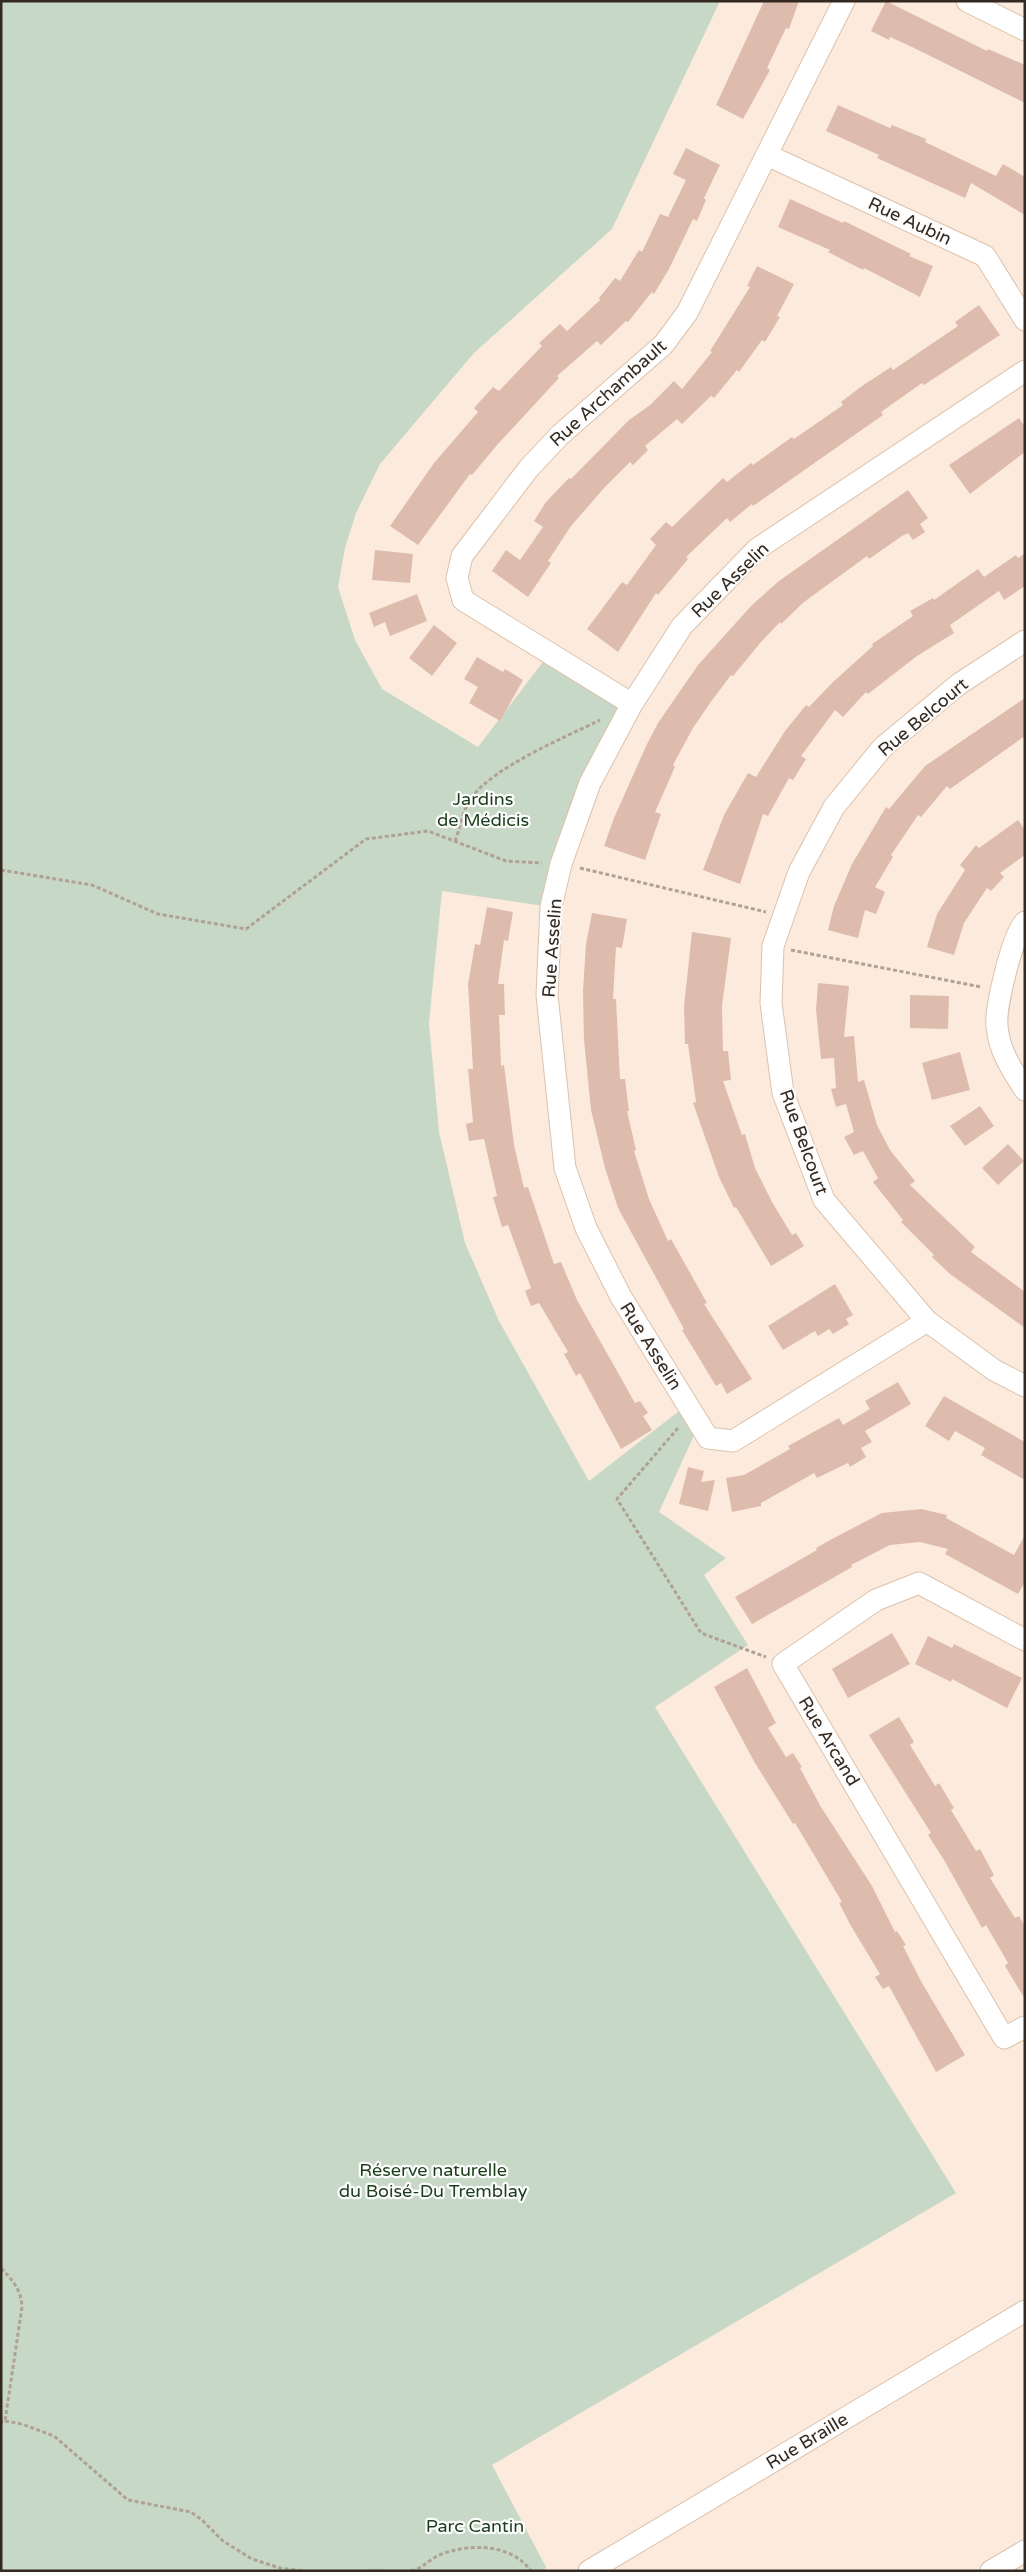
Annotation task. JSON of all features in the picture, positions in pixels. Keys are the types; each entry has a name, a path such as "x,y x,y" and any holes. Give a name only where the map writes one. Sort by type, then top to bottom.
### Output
{"street":[{"name":"Rue Archambault","path":"632,704 463,600 457,578 462,556 529,468 560,434 663,345 681,321 844,1"},
{"path":"967,1 1025,30"},
{"name":"Rue Aubin","path":"767,155 985,256 1025,320"},
{"name":"Rue Asselin","path":"927,1320 733,1441 708,1438 617,1288 586,1228 565,1168 547,995 551,907 561,864 590,783 632,704 682,626 757,549 1025,371"},
{"name":"Rue Belcourt","path":"1025,641 960,684 883,746 834,807 799,872 773,946 771,1003 784,1093 824,1200 927,1320 994,1370 1025,1386"},
{"path":"1025,922 1013,944 996,1026 1005,1060 1025,1090"},
{"path":"783,1664 876,1600 919,1583 1025,1640"},
{"name":"Rue Arcand","path":"783,1664 1004,2038 1025,2027"},
{"name":"Rue Braille","path":"589,2571 1025,2311"},
{"path":"991,2571 1025,2551"}],"path":[{"path":"455,842 470,798 490,781 517,763 632,704"},
{"path":"1,870 92,885 158,914 246,929 366,839 428,831 506,861 561,864 784,916"},
{"path":"773,946 1002,991"},
{"path":"692,1412 617,1499 701,1633 783,1664"},
{"path":"1,2268 16,2285 21,2295 22,2318 6,2416 3,2422 22,2424 54,2436 128,2500 191,2512 223,2541 252,2559 280,2568 303,2571"},
{"path":"412,2571 422,2568 441,2554 455,2550 498,2548 524,2560 531,2571"},
{"path":"368,2571 385,2571"}],"green space":[{"name":"Réserve naturelle du Boisé-Du Tremblay","path":"1,1 720,1 612,229 474,353 380,464 356,513 345,548 338,587 355,640 382,689 478,747 549,654 632,704 551,907 442,891 429,1023 439,1132 465,1243 499,1321 589,1481 683,1408 696,1431 659,1512 726,1558 704,1575 748,1645 655,1707 956,2193 492,2465 546,2567 543,2571 1,2571"}],"building":[{"path":"764,1 799,1 789,29 786,28 767,68 770,70 743,119 716,105"},
{"path":"886,1 987,51 988,49 1025,65 1025,103 912,47 890,37 889,40 871,31"},
{"path":"838,105 890,128 892,125 926,139 925,142 996,176 1003,164 1025,177 1025,215 971,183 965,198 877,158 879,155 826,131"},
{"path":"686,148 720,165 704,198 706,200 697,221 693,219 669,269 654,294 652,292 628,322 626,321 601,345 597,341 557,376 559,378 472,475 470,474 418,545 390,526 434,463 478,412 474,408 493,387 499,391 542,346 539,343 560,324 567,331 600,300 599,298 615,278 620,281 639,250 642,252 660,214 668,217 686,180 673,174"},
{"path":"790,199 843,223 844,221 911,254 909,256 933,266 920,297 828,252 830,250 778,227"},
{"path":"757,266 794,284 777,316 780,317 765,342 762,340 739,372 737,370 714,398 711,396 682,424 677,419 645,446 648,450 633,465 630,462 605,487 571,526 548,561 551,563 528,597 492,571 506,550 520,560 543,527 534,521 546,502 629,420 650,405 674,381 682,389 712,352 710,351 750,287 747,286"},
{"path":"979,305 1000,335 924,385 922,383 881,412 883,415 753,506 752,504 730,522 727,518 686,557 688,559 658,595 656,593 618,652 587,629 622,582 627,585 656,545 650,539 666,522 672,527 723,478 727,482 751,463 753,465 792,437 794,439 843,405 841,402 862,386 891,367 893,370 958,326 955,322"},
{"path":"1019,418 1025,427 1025,452 970,494 949,465"},
{"path":"908,490 928,518 920,524 925,532 913,540 908,533 869,559 867,556 804,602 781,624 780,622 733,676 731,675 693,728 673,765 675,767 655,812 661,814 645,860 604,846 614,818 647,744 658,723 698,665 752,605 779,581"},
{"path":"375,550 413,554 410,583 372,580"},
{"path":"1025,553 1025,586 1004,600 999,591 950,625 954,633 917,656 868,694 866,692 843,717 835,710 801,756 806,759 793,780 789,778 768,816 763,814 740,884 703,870 724,815 748,773 756,777 785,731 806,705 809,707 833,682 873,646 872,644 913,616 910,611 933,598 934,600 978,569 984,577 1016,555 1018,558"},
{"path":"417,594 427,621 390,636 385,622 374,627 369,613"},
{"path":"434,625 457,643 432,676 409,658"},
{"path":"477,657 503,672 505,669 523,680 500,721 469,703 478,687 464,679"},
{"path":"1025,698 1025,736 950,789 947,786 921,817 918,815 891,855 893,857 875,887 885,892 876,914 865,910 858,938 828,930 834,906 852,864 886,807 889,809 925,766"},
{"path":"1018,820 1025,830 1025,855 1000,873 1004,877 991,891 987,888 964,923 954,955 927,947 937,914 965,870 960,865 976,845 979,848"},
{"path":"487,907 513,912 508,941 504,940 498,984 504,984 505,1015 499,1015 501,1066 504,1065 514,1145 524,1188 528,1187 554,1264 561,1262 577,1300 635,1403 640,1401 648,1413 643,1416 652,1430 621,1449 580,1373 576,1376 564,1354 568,1352 539,1303 531,1306 525,1291 531,1288 508,1225 502,1227 493,1197 497,1196 484,1139 469,1141 466,1124 473,1122 468,1069 473,1069 468,984 475,944 480,945"},
{"path":"592,913 627,919 622,948 616,947 613,999 616,999 620,1079 625,1079 629,1111 627,1111 636,1150 634,1151 649,1199 668,1241 671,1239 707,1303 704,1304 752,1379 727,1394 721,1383 716,1386 682,1330 684,1329 618,1208 605,1168 591,1110 584,1040 583,990 586,944"},
{"path":"692,932 731,938 722,1006 723,1051 728,1051 731,1080 723,1081 742,1135 745,1134 755,1168 772,1202 792,1235 796,1233 804,1246 771,1266 736,1207 734,1208 719,1177 693,1103 696,1102 688,1044 685,1044 684,1006"},
{"path":"818,983 849,986 844,1037 854,1036 858,1082 864,1080 877,1125 890,1150 915,1181 910,1185 975,1247 971,1252 1025,1292 1025,1328 950,1274 932,1257 934,1255 901,1222 903,1220 873,1182 878,1178 863,1151 854,1155 844,1137 854,1132 846,1104 836,1107 831,1089 836,1088 834,1058 821,1059 816,1010"},
{"path":"910,995 949,996 948,1029 910,1028"},
{"path":"960,1052 970,1090 932,1100 922,1063"},
{"path":"980,1106 994,1126 965,1146 950,1126"},
{"path":"1008,1144 1024,1161 998,1185 982,1168"},
{"path":"835,1284 853,1315 846,1319 849,1324 833,1334 829,1329 818,1336 815,1331 783,1350 768,1326"},
{"path":"898,1382 911,1404 865,1431 872,1442 861,1448 866,1457 850,1467 848,1463 817,1478 814,1473 761,1503 761,1506 732,1512 726,1478 744,1475 790,1449 788,1446 839,1418 843,1425 870,1409 865,1401"},
{"path":"944,1396 1025,1442 1025,1480 981,1455 985,1448 955,1431 949,1441 925,1426"},
{"path":"688,1467 704,1471 701,1482 715,1480 708,1511 679,1504"},
{"path":"921,1509 947,1515 946,1518 1014,1555 1025,1535 1025,1582 1018,1594 945,1554 948,1549 920,1542 890,1545 851,1565 852,1567 752,1624 735,1597 817,1550 816,1548 882,1513"},
{"path":"892,1633 910,1664 848,1698 832,1669"},
{"path":"928,1636 952,1648 954,1644 1022,1678 1007,1708 952,1679 951,1682 915,1664"},
{"path":"747,1668 776,1723 768,1728 786,1757 793,1753 802,1767 800,1768 821,1807 872,1886 895,1932 897,1931 906,1945 903,1946 922,1983 965,2055 936,2072 889,1986 883,1989 875,1977 880,1974 851,1926 839,1903 842,1902 795,1823 793,1824 755,1763 714,1687"},
{"path":"899,1717 914,1742 910,1745 935,1786 939,1783 954,1808 951,1810 976,1851 980,1849 994,1875 990,1878 1015,1918 1019,1916 1025,1926 1025,1999 1005,1966 1008,1963 986,1925 982,1928 928,1835 931,1833 869,1735"}],"park label":[{"name":"Jardins de Médicis","path":"483,810"},
{"name":"Parc Cantin","path":"475,2526"}]}
